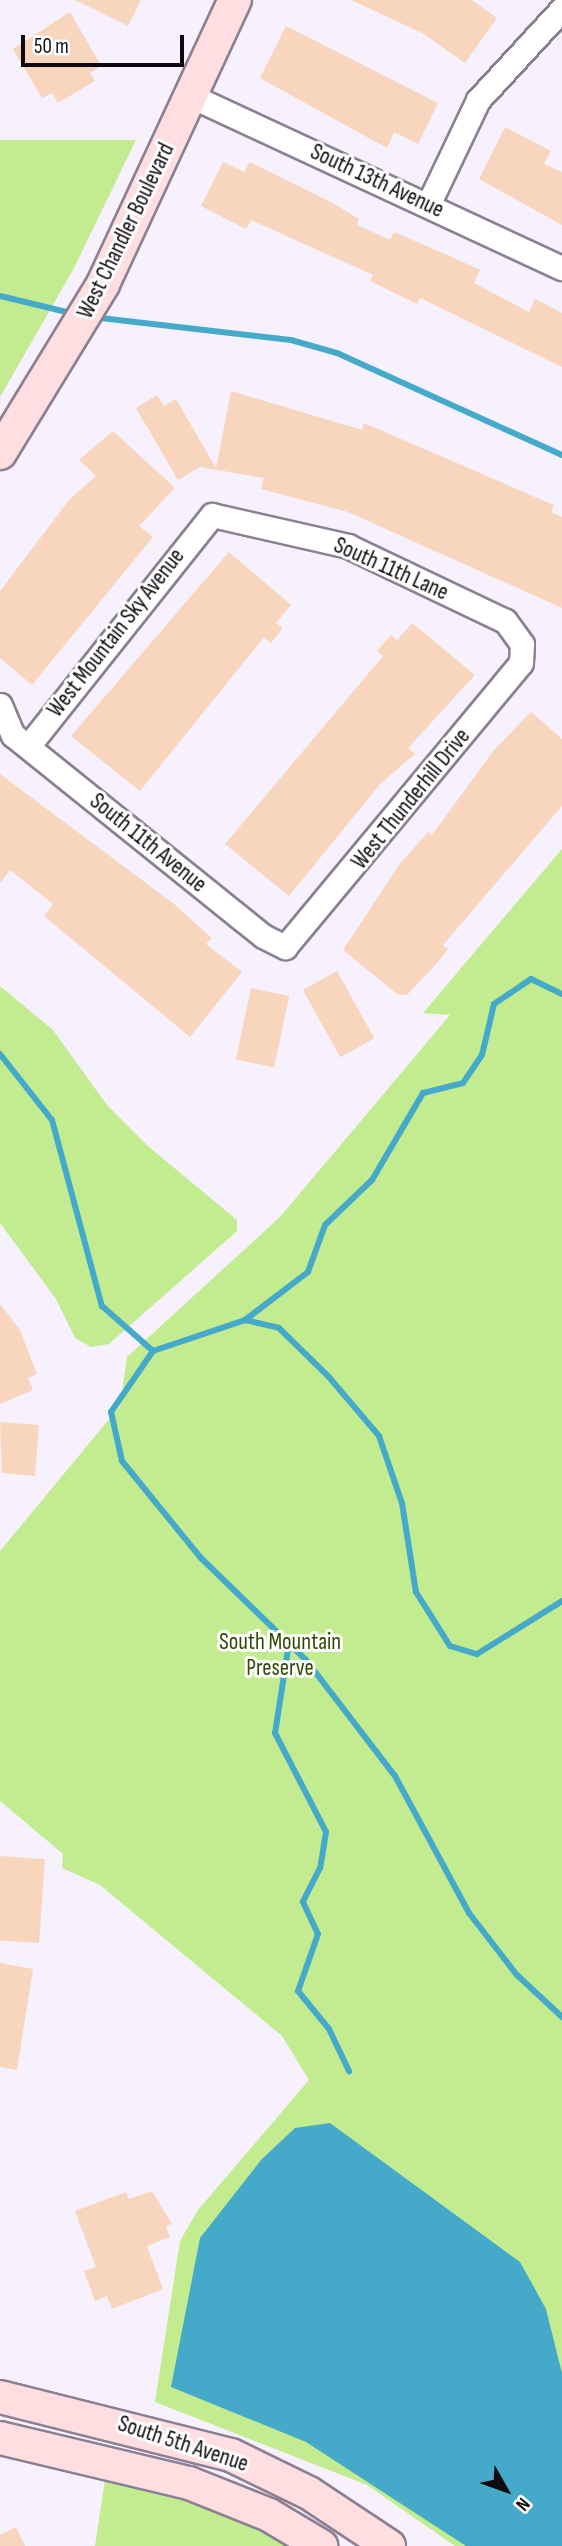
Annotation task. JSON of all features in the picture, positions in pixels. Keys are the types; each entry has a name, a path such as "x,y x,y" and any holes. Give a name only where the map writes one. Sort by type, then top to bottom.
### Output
{"street":[{"name":"West Chandler Boulevard","path":"0,453 75,335 103,284 235,0"},
{"path":"429,205 478,100 562,9 551,0"},
{"name":"South 13th Avenue","path":"191,96 562,268"},
{"name":"South 11th Lane","path":"204,520 220,515 348,546 505,621 522,644"},
{"name":"West Mountain Sky Avenue","path":"14,738 204,520"},
{"name":"West Thunderhill Drive","path":"285,947 521,663 522,644"},
{"name":"South 11th Avenue","path":"0,705 14,738 285,947"},
{"name":"South 5th Avenue","path":"0,2397 231,2455 309,2493 389,2546"},
{"name":"South 5th Avenue","path":"0,2438 189,2483 269,2515 321,2546"}],"green space":[{"path":"0,140 136,140 73,270 0,397"},
{"name":"South Mountain Preserve","path":"562,849 562,2546 455,2546 367,2485 155,2402 180,2241 198,2210 309,2080 282,2036 100,1885 62,1868 63,1854 0,1801 0,1551 120,1406 127,1357 280,1217 450,1015 423,1013"},
{"path":"0,986 53,1030 107,1105 149,1147 237,1220 237,1231 109,1344 91,1347 75,1338 56,1299 0,1223"},
{"path":"106,2473 224,2512 292,2546 95,2546"}],"water":[{"path":"330,2123 520,2262 546,2309 562,2373 562,2546 466,2546 306,2442 171,2387 200,2238 261,2160 295,2128"}],"building":[{"path":"75,0 141,0 128,26"},
{"path":"351,0 472,0 497,18 465,63 424,34"},
{"path":"70,12 101,66 90,73 95,81 58,103 52,93 42,98 13,49"},
{"path":"286,26 438,103 418,144 394,132 387,148 260,78"},
{"path":"505,127 551,151 544,164 562,172 562,225 479,179"},
{"path":"223,162 244,172 250,162 329,201 359,219 357,225 390,240 394,232 480,270 474,283 529,312 535,299 562,313 562,367 420,298 417,304 370,281 373,275 251,220 246,229 201,206"},
{"path":"231,391 362,430 364,423 554,505 551,512 562,517 562,608 348,512 261,489 264,478 200,467 178,480 136,408 157,395 164,406 176,399 216,468"},
{"path":"113,431 175,488 139,526 153,537 32,685 0,658 0,591 69,500 96,476 79,460"},
{"path":"229,552 291,605 276,623 283,628 271,643 264,637 140,791 71,736"},
{"path":"412,623 475,675 408,748 415,754 381,783 289,896 225,844 383,656 377,651 391,635 397,640"},
{"path":"531,712 562,739 562,806 443,945 448,949 437,963 407,995 397,994 343,950 399,865 428,832 432,835 494,750"},
{"path":"0,774 174,904 212,938 206,944 242,972 190,1037 44,916 53,904 10,870 0,883"},
{"path":"337,971 374,1038 340,1057 303,990"},
{"path":"251,988 289,996 274,1068 236,1059"},
{"path":"0,1304 20,1330 37,1374 28,1378 33,1390 0,1404"},
{"path":"0,1422 39,1425 35,1476 2,1473"},
{"path":"0,1856 45,1859 39,1943 0,1940"},
{"path":"0,1963 33,1969 17,2070 0,2067"},
{"path":"152,2191 172,2224 166,2226 170,2237 147,2246 163,2289 112,2309 107,2296 95,2301 84,2271 96,2267 75,2211 126,2192 129,2199"},
{"path":"16,2527 25,2546 0,2546 0,2535"}],"waterway":[{"path":"0,296 75,314"},
{"path":"92,317 291,340 337,353 562,455"},
{"path":"245,1320 308,1272 325,1225 372,1180 423,1093 463,1083 482,1055 494,1004 531,979 562,994"},
{"path":"0,1054 52,1120 102,1306 153,1351 111,1412 122,1461 200,1557 306,1660 395,1776 469,1913 517,1975 562,2017"},
{"path":"153,1351 245,1320 279,1328 328,1376 379,1436 402,1503 416,1592 450,1646 477,1654 562,1601"},
{"path":"289,1643 275,1733 326,1832 320,1868 303,1902 318,1934 298,1991 329,2029 349,2071"}]}
